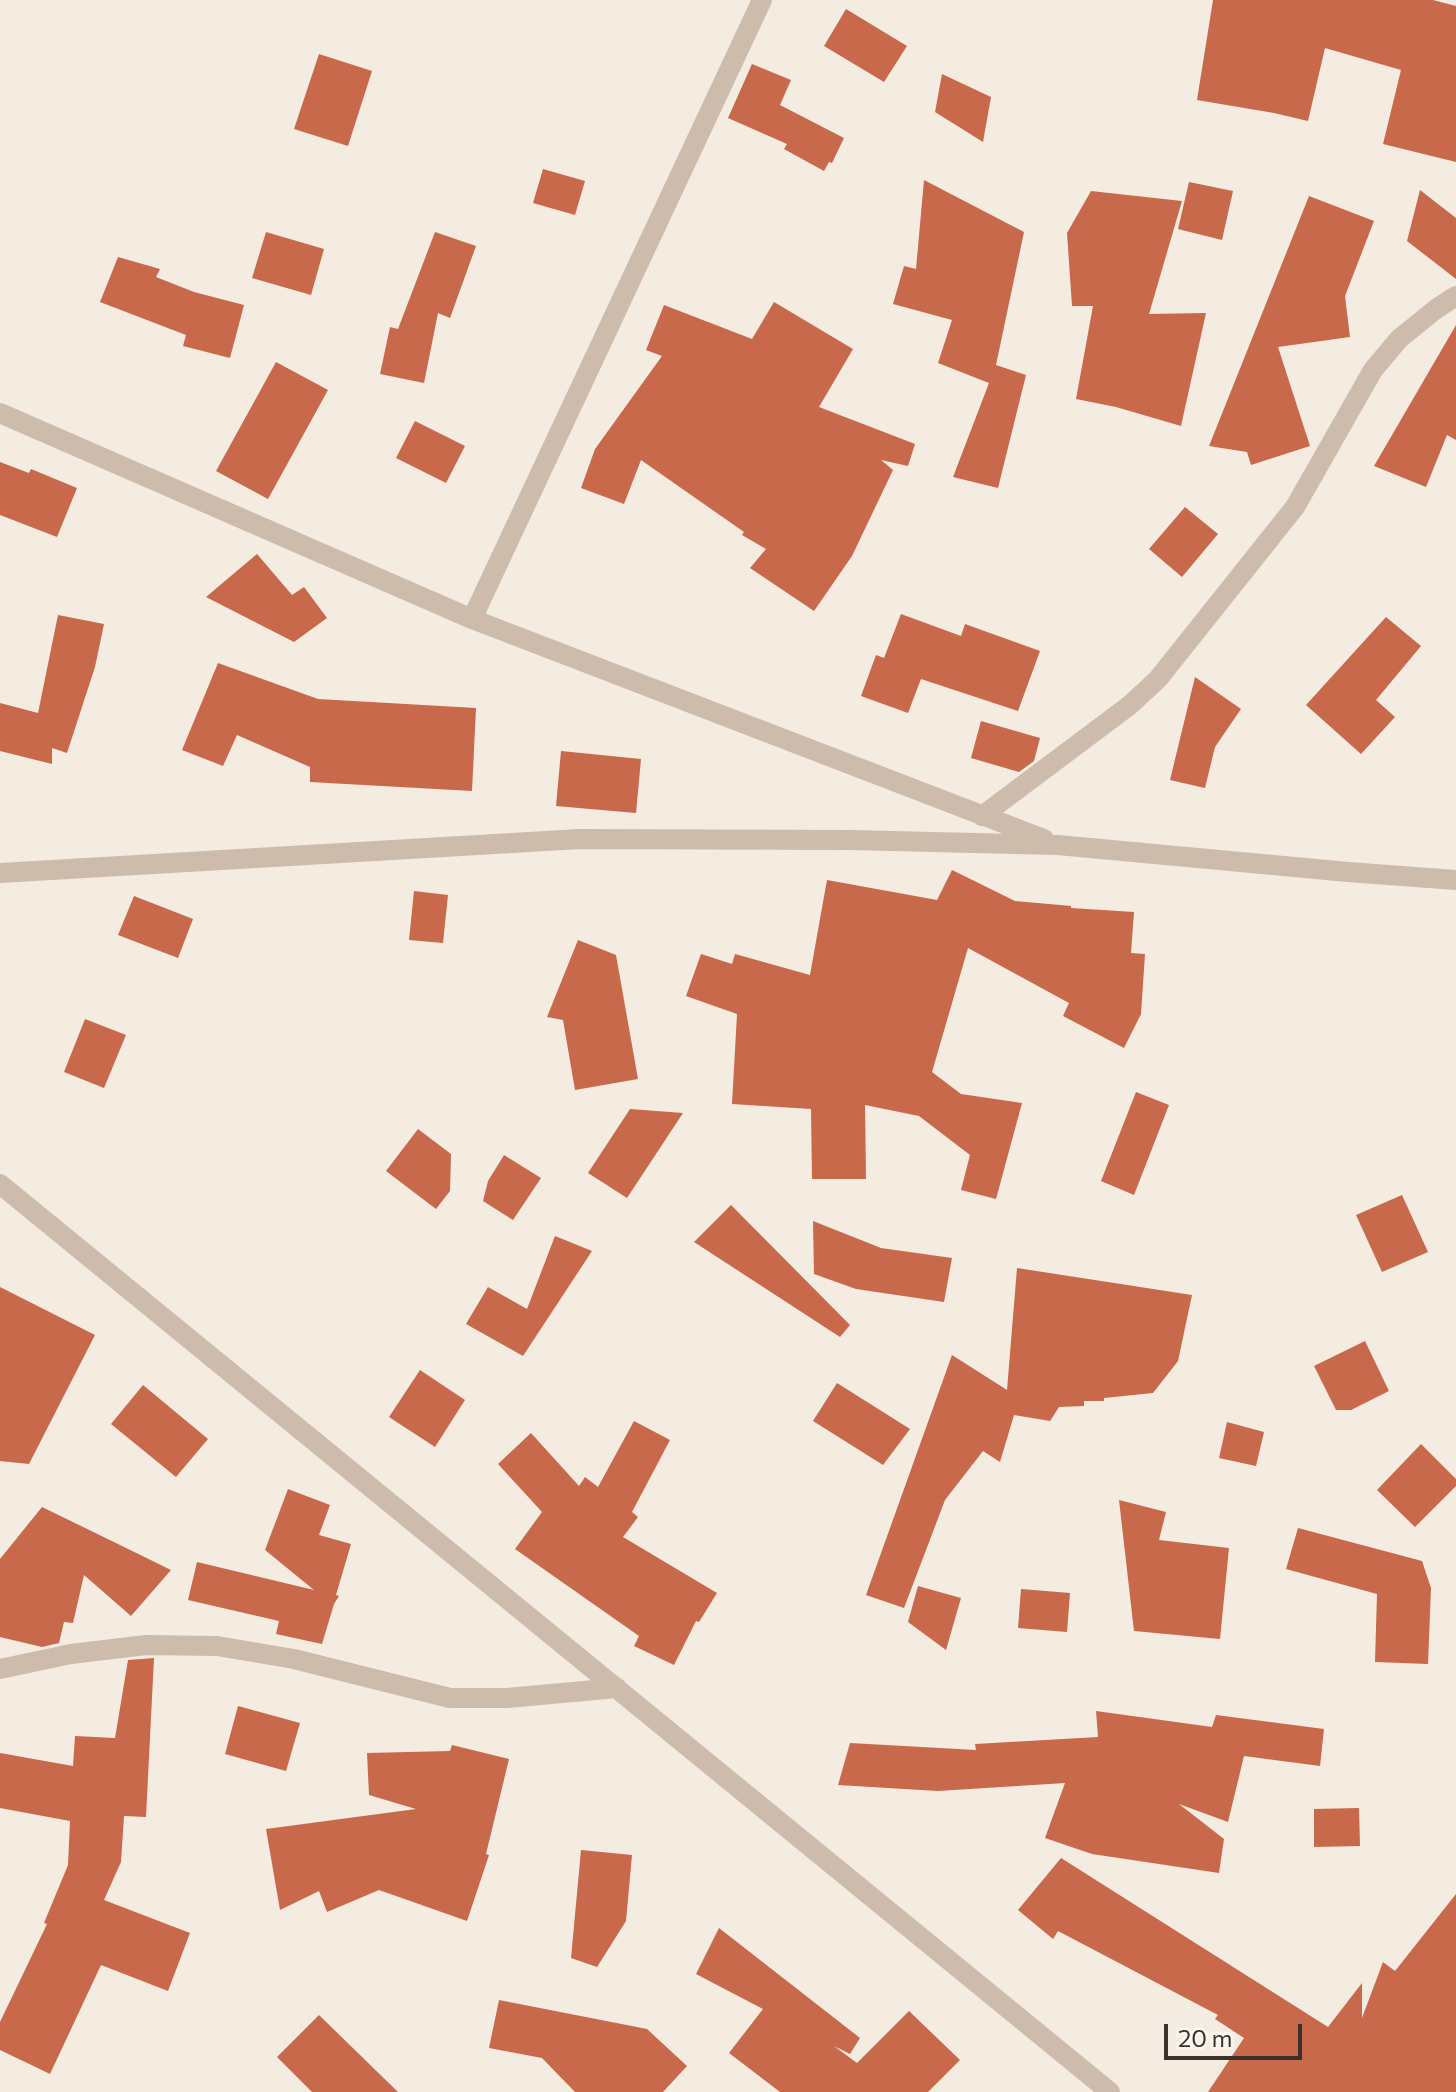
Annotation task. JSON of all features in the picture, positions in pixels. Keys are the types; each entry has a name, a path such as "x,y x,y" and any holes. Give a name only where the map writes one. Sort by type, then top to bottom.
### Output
{"street":[{"path":"472,619 762,0"},
{"path":"982,816 1130,705 1158,679 1295,507 1373,370 1399,339 1456,296"},
{"path":"0,413 472,619 1058,845"},
{"path":"0,873 580,839 850,840 1058,845 1456,880"},
{"path":"0,1184 1110,2092"},
{"path":"0,1669 71,1654 146,1645 217,1646 294,1659 450,1698 507,1698 617,1688"}],"building":[{"path":"1213,0 1433,0 1456,6 1456,162 1383,144 1401,70 1325,48 1308,121 1197,100"},
{"path":"846,9 907,46 884,82 824,46"},
{"path":"319,54 372,71 348,146 294,129"},
{"path":"752,64 791,80 780,105 844,138 832,163 829,162 824,171 784,149 787,144 728,118"},
{"path":"942,74 991,97 983,142 935,112"},
{"path":"543,169 585,181 575,215 533,203"},
{"path":"924,180 1024,232 996,365 1026,375 998,488 953,477 989,383 938,363 952,320 893,304 904,266 916,269"},
{"path":"1189,182 1233,191 1222,240 1178,229"},
{"path":"1420,190 1456,218 1456,279 1407,241"},
{"path":"1091,191 1182,201 1149,314 1206,313 1181,426 1076,399 1093,306 1072,306 1067,233"},
{"path":"1309,196 1374,221 1345,296 1350,337 1278,347 1310,446 1251,465 1247,452 1209,446"},
{"path":"266,232 324,249 311,295 252,278"},
{"path":"435,232 476,246 450,318 438,313 424,383 380,374 390,327 398,329"},
{"path":"118,257 160,269 156,277 194,292 244,305 230,358 183,346 186,335 100,302"},
{"path":"774,302 853,349 819,407 915,444 908,466 881,460 893,470 852,556 814,611 750,568 766,549 742,535 744,532 641,460 624,504 581,488 595,449 662,356 646,350 664,305 752,339"},
{"path":"1456,325 1456,440 1447,435 1426,487 1374,466"},
{"path":"276,362 328,390 268,499 216,471"},
{"path":"415,421 465,446 446,483 396,458"},
{"path":"0,462 29,473 31,469 77,488 57,537 0,515"},
{"path":"1185,507 1218,534 1182,577 1149,549"},
{"path":"257,554 292,595 304,587 327,618 294,642 206,597"},
{"path":"901,614 961,636 965,624 1040,651 1018,711 921,679 908,713 861,696 876,655 884,658"},
{"path":"58,615 104,624 95,667 67,753 52,748 52,764 0,751 0,703 38,713"},
{"path":"1386,617 1421,646 1376,700 1395,717 1361,754 1306,705"},
{"path":"218,663 318,699 476,708 472,791 310,782 310,767 237,735 223,766 182,750"},
{"path":"1195,677 1241,709 1215,747 1205,788 1170,780"},
{"path":"981,721 1040,738 1034,761 1019,772 971,758"},
{"path":"561,751 641,759 636,813 556,806"},
{"path":"952,870 1015,901 1134,912 1131,953 1145,954 1141,1014 1124,1048 1063,1016 1069,1003 968,948 932,1072 961,1094 1022,1103 996,1199 961,1190 970,1155 919,1116 865,1105 866,1179 812,1179 811,1109 732,1104 737,1014 686,996 701,954 732,964 735,954 810,975 827,880 937,900"},
{"path":"414,891 448,895 443,943 409,940"},
{"path":"134,896 193,919 178,958 118,935"},
{"path":"578,940 616,955 638,1079 575,1090 563,1020 547,1017"},
{"path":"85,1019 126,1035 104,1088 64,1072"},
{"path":"1136,1092 1169,1105 1134,1195 1101,1181"},
{"path":"630,1109 683,1113 627,1198 588,1173"},
{"path":"418,1129 451,1154 450,1191 436,1209 386,1171"},
{"path":"504,1155 541,1178 513,1220 483,1201 488,1181"},
{"path":"1402,1195 1428,1252 1382,1272 1356,1215"},
{"path":"731,1205 850,1325 840,1337 694,1242"},
{"path":"813,1221 881,1248 952,1258 944,1302 856,1289 814,1274"},
{"path":"555,1236 592,1251 523,1356 466,1324 488,1287 527,1309"},
{"path":"1017,1268 1192,1295 1178,1361 1153,1393 1084,1401 1084,1406 1059,1407 1050,1421 1014,1415 1000,1462 983,1451 945,1500 904,1608 866,1595 952,1355 1007,1390"},
{"path":"0,1287 95,1335 29,1464 0,1461"},
{"path":"1365,1341 1389,1391 1351,1410 1336,1410 1314,1366"},
{"path":"420,1370 465,1400 435,1447 389,1417"},
{"path":"837,1383 910,1429 883,1465 813,1421"},
{"path":"143,1385 208,1439 176,1477 111,1424"},
{"path":"634,1421 670,1440 632,1512 638,1517 623,1537 717,1593 699,1622 696,1621 674,1665 634,1646 639,1636 515,1549 542,1512 498,1464 531,1433 579,1486 585,1477 598,1487"},
{"path":"1227,1422 1264,1432 1256,1466 1219,1458"},
{"path":"1421,1444 1456,1479 1456,1486 1415,1527 1377,1490"},
{"path":"288,1489 330,1505 319,1535 351,1544 336,1595 339,1596 322,1644 276,1634 279,1621 188,1600 197,1562 314,1590 265,1550"},
{"path":"1119,1500 1166,1512 1159,1540 1229,1548 1220,1639 1134,1631"},
{"path":"42,1507 171,1570 131,1616 84,1575 73,1623 64,1622 59,1643 42,1647 0,1637 0,1559"},
{"path":"1298,1528 1422,1561 1431,1588 1428,1664 1375,1662 1377,1594 1286,1569"},
{"path":"918,1586 961,1598 946,1650 908,1622"},
{"path":"1021,1589 1070,1593 1067,1632 1018,1628"},
{"path":"154,1658 146,1817 124,1816 121,1862 104,1900 190,1933 168,1991 101,1965 50,2074 0,2050 0,2022 47,1924 44,1923 68,1865 70,1821 0,1808 0,1753 73,1766 75,1736 115,1738 128,1660"},
{"path":"238,1706 300,1723 286,1771 225,1754"},
{"path":"1096,1711 1212,1727 1216,1715 1324,1729 1320,1766 1244,1756 1228,1822 1179,1804 1224,1839 1219,1873 1092,1854 1045,1838 1065,1783 938,1791 838,1785 850,1743 976,1750 975,1744 1098,1737"},
{"path":"452,1745 509,1759 486,1854 489,1855 467,1921 379,1890 327,1912 319,1891 280,1910 266,1829 416,1809 369,1795 367,1753 450,1751"},
{"path":"1359,1808 1360,1846 1314,1847 1314,1809"},
{"path":"581,1850 632,1855 626,1921 597,1967 571,1958"},
{"path":"1061,1858 1328,2027 1362,1983 1362,2018 1383,1962 1395,1971 1456,1894 1456,2092 1208,2092 1244,2038 1215,2019 1218,2015 1058,1931 1053,1939 1018,1910"},
{"path":"719,1928 860,2038 850,2054 834,2046 857,2063 909,2011 960,2060 928,2092 780,2092 729,2053 763,2009 696,1974"},
{"path":"499,2000 647,2029 687,2066 663,2092 575,2092 542,2058 489,2048"},
{"path":"319,2015 398,2092 312,2092 277,2057"}]}
